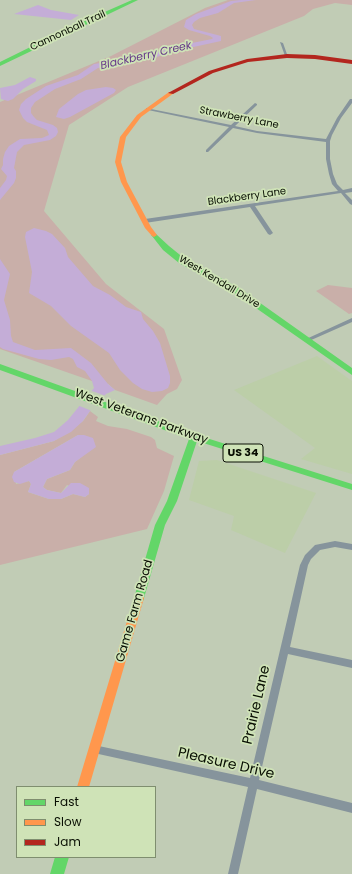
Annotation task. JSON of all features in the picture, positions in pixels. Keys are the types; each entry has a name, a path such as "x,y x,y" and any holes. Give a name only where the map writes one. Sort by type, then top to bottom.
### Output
{"street":[{"name":"Cannonball Trail","path":"0,64 77,26 136,0"},
{"path":"281,43 287,56"},
{"name":"West Kendall Drive","path":"352,62 328,58 287,56 253,60 221,69 178,89 138,116 127,130 121,145 118,159 122,178 155,237 182,261 236,290 352,372"},
{"path":"352,100 349,108 332,130 328,142 328,162 331,174 335,184 352,203"},
{"path":"208,151 255,104"},
{"name":"Strawberry Lane","path":"148,109 261,133 328,142"},
{"name":"Blackberry Lane","path":"145,221 352,190"},
{"path":"252,206 270,233"},
{"path":"307,340 352,320"},
{"name":"West Veterans Parkway","path":"0,367 194,437 352,487"},
{"name":"Game Farm Road","path":"83,786 160,525 172,501 194,437"},
{"name":"Prairie Lane","path":"233,874 304,564 308,557 318,548 335,544 352,547"},
{"path":"284,649 352,664"},
{"name":"Pleasure Drive","path":"94,749 253,783 352,808"},
{"path":"57,874 62,858"}],"shaded area":[{"path":"228,0 352,0 352,5 335,3 313,9 304,16 128,87 69,125 44,211 106,284 164,329 182,380 177,389 167,394 157,405 115,390 108,384 92,381 0,349 0,102 111,56 205,8"},
{"path":"328,285 352,288 352,313 349,314 316,291"},
{"path":"317,356 352,381 352,474 301,459 315,448 234,390"},
{"path":"90,411 98,417 96,421 108,426 127,429 151,437 155,440 157,448 174,456 164,491 147,529 0,565 0,455 54,441 83,421","holes":["78,435 81,457 75,462 70,470 47,479 43,487 47,490 61,493 67,485 89,494 85,497 73,494 61,499 49,499 28,492 31,484 29,481 16,484 14,472"]},
{"path":"217,460 316,493 285,553 231,530 234,516 189,500 199,461"}],"water":[{"name":"Blackberry Creek","path":"256,0 234,3 218,13 200,18 192,25 194,29 221,36 221,41 166,53 155,58 98,68 81,79 55,89 35,102 31,108 31,113 34,117 37,120 53,125 57,128 58,132 56,136 50,140 24,145 17,152 14,168 16,171 16,178 14,183 0,200 0,188 7,176 1,169 5,152 9,146 20,139 42,138 49,135 47,130 27,122 23,118 19,110 21,104 26,99 46,86 78,75 94,64 140,57 177,46 212,39 213,38 210,36 184,27 186,20 196,14 231,1"},
{"path":"38,5 51,10 79,15 71,20 14,14"},
{"path":"30,77 36,79 36,81 23,89 13,99 8,101 1,99 0,88 15,85"},
{"path":"106,87 116,90 114,93 70,117 64,119 56,117 59,109 78,94 86,90"},
{"path":"34,228 52,234 65,248 68,257 93,286 110,295 126,307 141,312 143,319 153,331 160,343 170,376 168,388 162,391 152,392 142,389 133,383 120,370 109,353 71,326 51,306 29,293 32,272 25,237 26,232"},
{"path":"0,259 10,274 4,300 10,320 13,342 35,350 71,348 91,363 108,384 115,390 106,394 83,421 71,432 54,441 0,455 0,446 54,432 68,420 94,388 92,381 85,371 77,367 73,359 69,357 51,360 39,359 0,347"},
{"path":"78,435 93,438 96,447 75,462 70,470 47,479 43,487 47,490 61,493 71,483 80,483 89,488 89,494 85,497 73,494 61,499 49,499 28,492 31,484 29,481 20,484 14,482 12,477 14,472"}],"pier":[{"path":"89,390 106,396 92,411 77,405"}],"traffic: fast":[{"path":"0,64 77,26 136,0"},
{"path":"154,235 166,248 182,261 236,290 352,372"},
{"path":"0,367 194,437 352,487"},
{"path":"139,598 160,525 172,501 194,437"},
{"path":"57,874 62,858"}],"traffic: slow":[{"path":"154,235 148,228 124,182 118,162 119,153 123,137 139,116 171,93"},
{"path":"83,786 139,598"}],"traffic: jam":[{"path":"171,93 211,72 247,61 287,56 315,57 352,62"}]}
